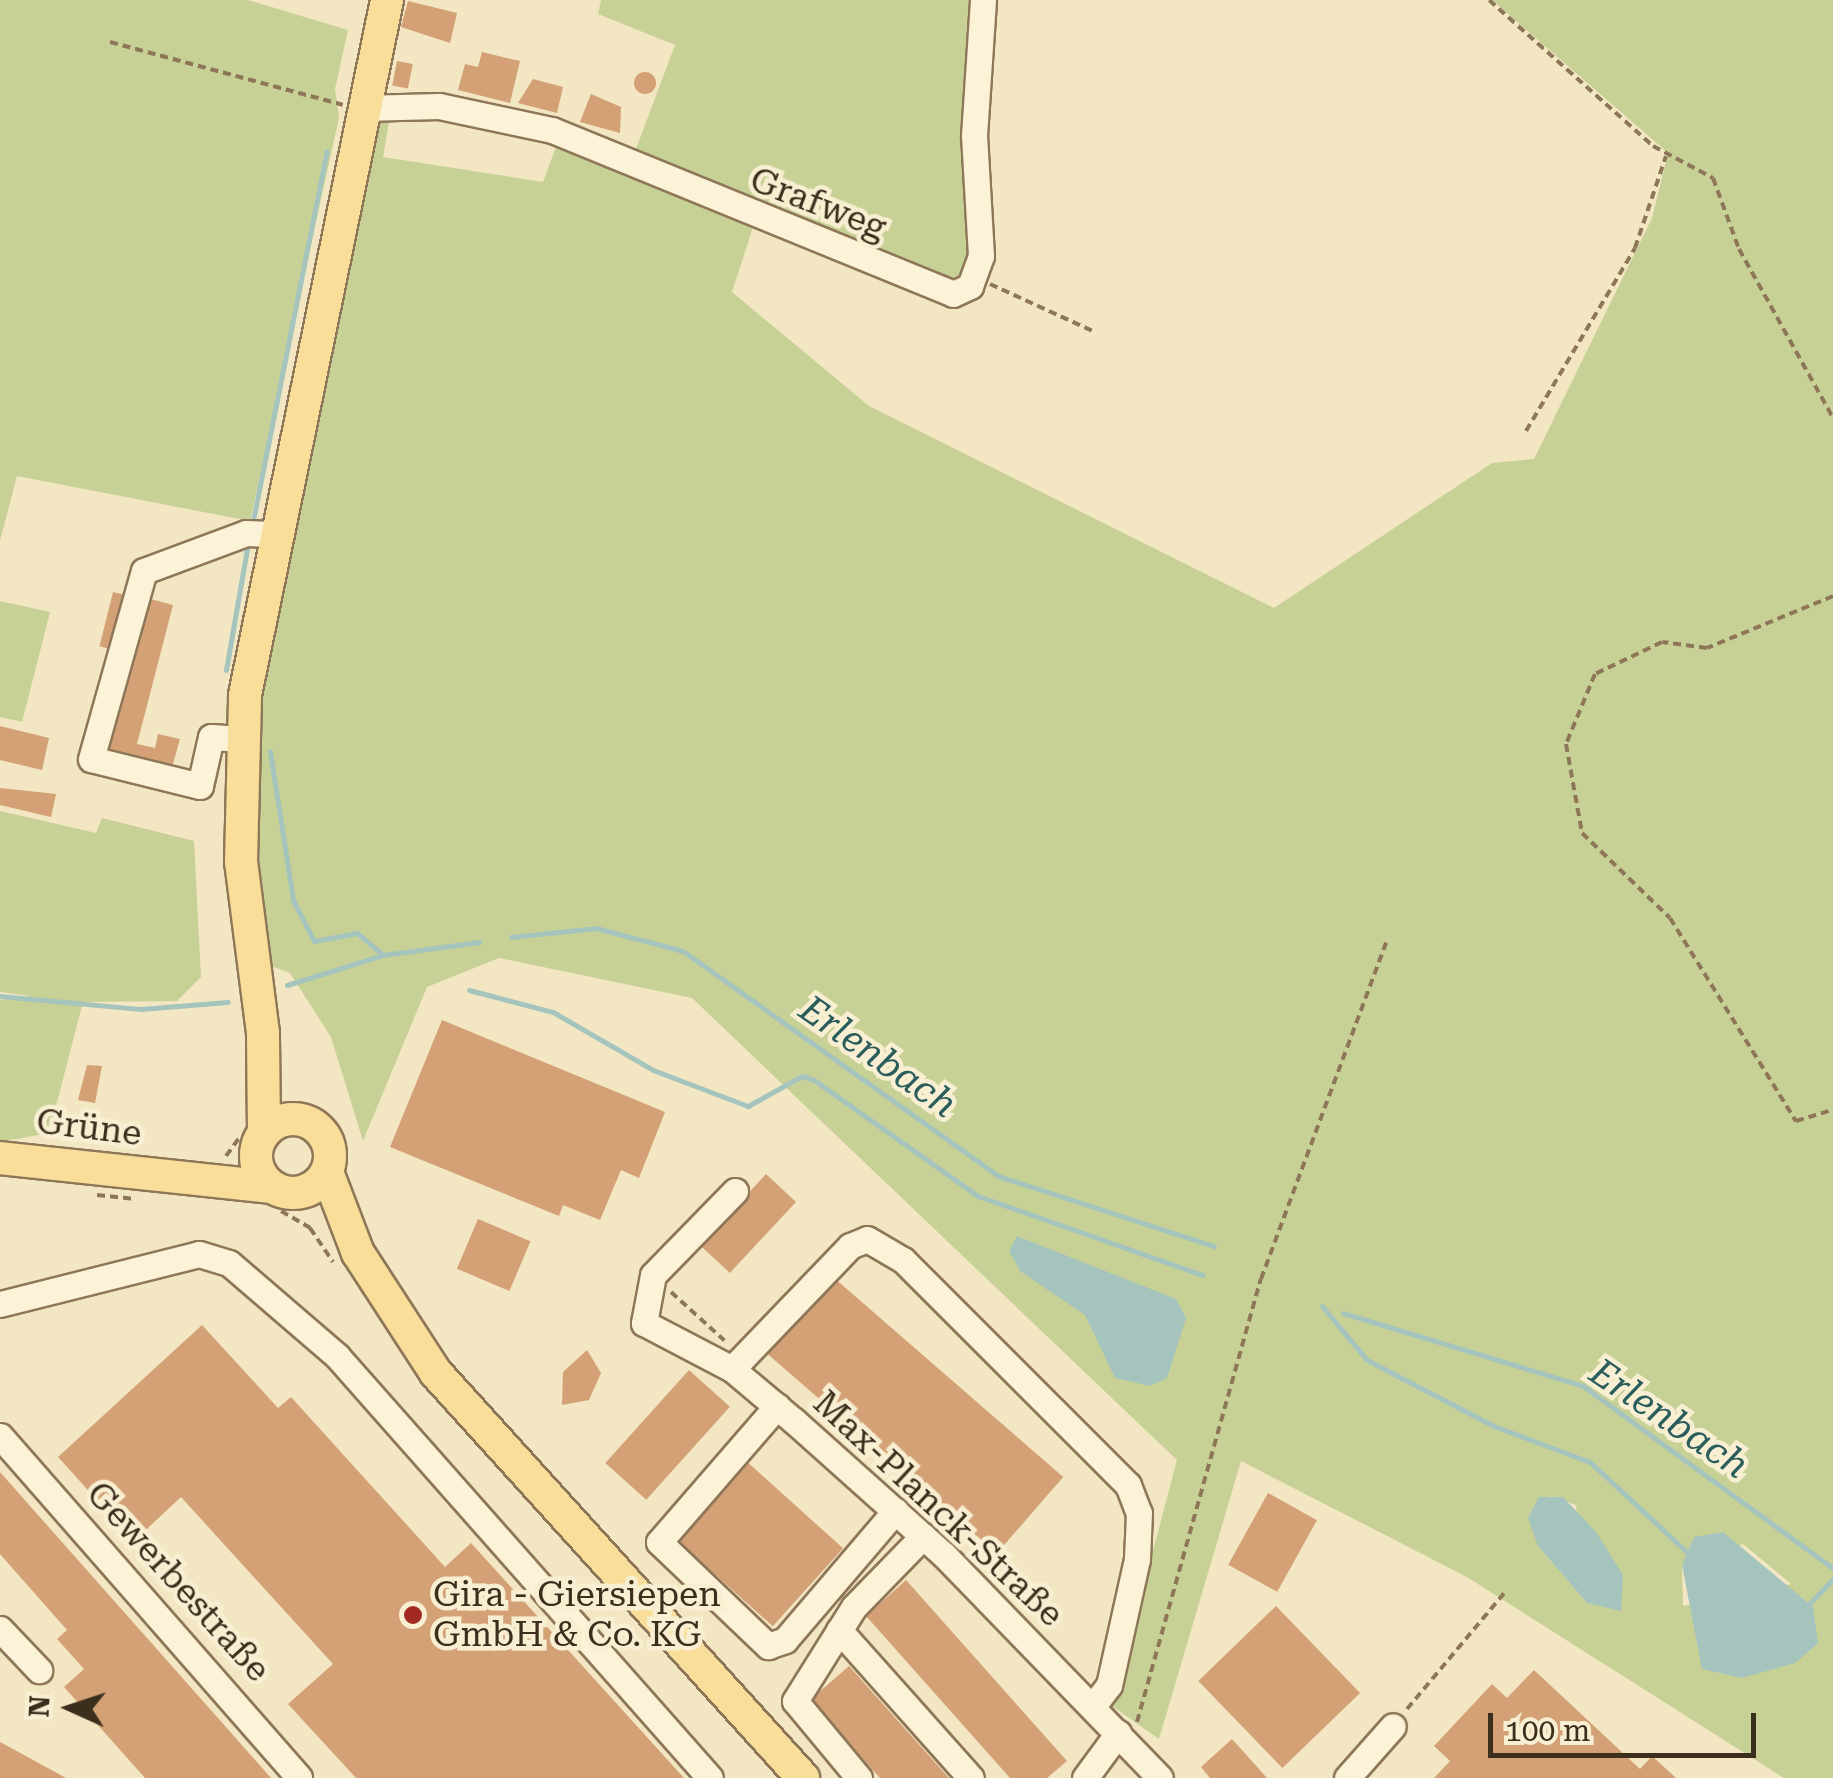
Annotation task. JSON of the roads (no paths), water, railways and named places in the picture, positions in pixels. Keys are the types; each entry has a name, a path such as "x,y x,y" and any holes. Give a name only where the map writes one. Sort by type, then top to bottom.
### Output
{"main road":[{"path":"358,1253 282,1190 261,1140 263,1033 244,906 241,739 272,534 356,107 387,0"},
{"path":"263,1033 304,1120 329,1145 328,1172 358,1253 482,1428 803,1778"},
{"name":"Grüne","path":"168,1177 304,1120"},
{"name":"Grüne","path":"0,1158 282,1190"},
{"path":"282,1190 328,1172"}],"street":[{"name":"Grafweg","path":"356,107 439,106 527,123 932,290 963,292 976,278 983,0"},
{"path":"241,739 210,736 200,786 91,759 144,571 246,532 272,534"},
{"name":"Max-Planck-Straße","path":"735,1191 653,1276 644,1323 732,1369 777,1406 923,1536 1160,1778"},
{"path":"732,1369 850,1246 867,1239 904,1260 1128,1485 1138,1512 1137,1559 1109,1685 1093,1706"},
{"path":"0,1304 199,1254 229,1263 337,1356 710,1778"},
{"path":"777,1406 659,1542 768,1646 785,1640 895,1511"},
{"name":"Gewerbestraße","path":"0,1436 299,1778"},
{"path":"859,1778 795,1702 839,1630 923,1536"},
{"path":"0,1628 39,1670"},
{"path":"839,1630 971,1778"},
{"path":"1347,1778 1393,1726"},
{"path":"1085,1778 1118,1732"}],"water":[{"path":"1017,1236 1176,1299 1186,1318 1167,1378 1150,1386 1115,1378 1085,1315 1020,1271 1009,1251"},
{"path":"1539,1497 1563,1497 1596,1532 1623,1575 1621,1611 1587,1603 1538,1546 1528,1518"},
{"path":"1723,1532 1813,1607 1818,1643 1795,1663 1742,1678 1702,1669 1682,1565 1694,1537"}],"waterway":[{"path":"253,520 327,151"},
{"path":"226,670 247,548"},
{"path":"270,751 293,900 314,941 357,933 383,955"},
{"name":"Erlenbach","path":"511,937 596,928 683,951 998,1176 1214,1246"},
{"name":"Erlenbach","path":"287,985 383,955 479,942"},
{"path":"469,990 553,1012 653,1070 748,1106 802,1076 814,1080 978,1196 1202,1275"},
{"name":"Erlenbach","path":"0,996 141,1009 228,1002"},
{"path":"1322,1306 1367,1360 1494,1426 1590,1462 1688,1553"},
{"name":"Erlenbach","path":"1343,1313 1583,1386 1833,1568"},
{"path":"1808,1605 1833,1579"}],"place":[{"name":"Gira - Giersiepen GmbH & Co. KG","path":"413,1615"}]}
